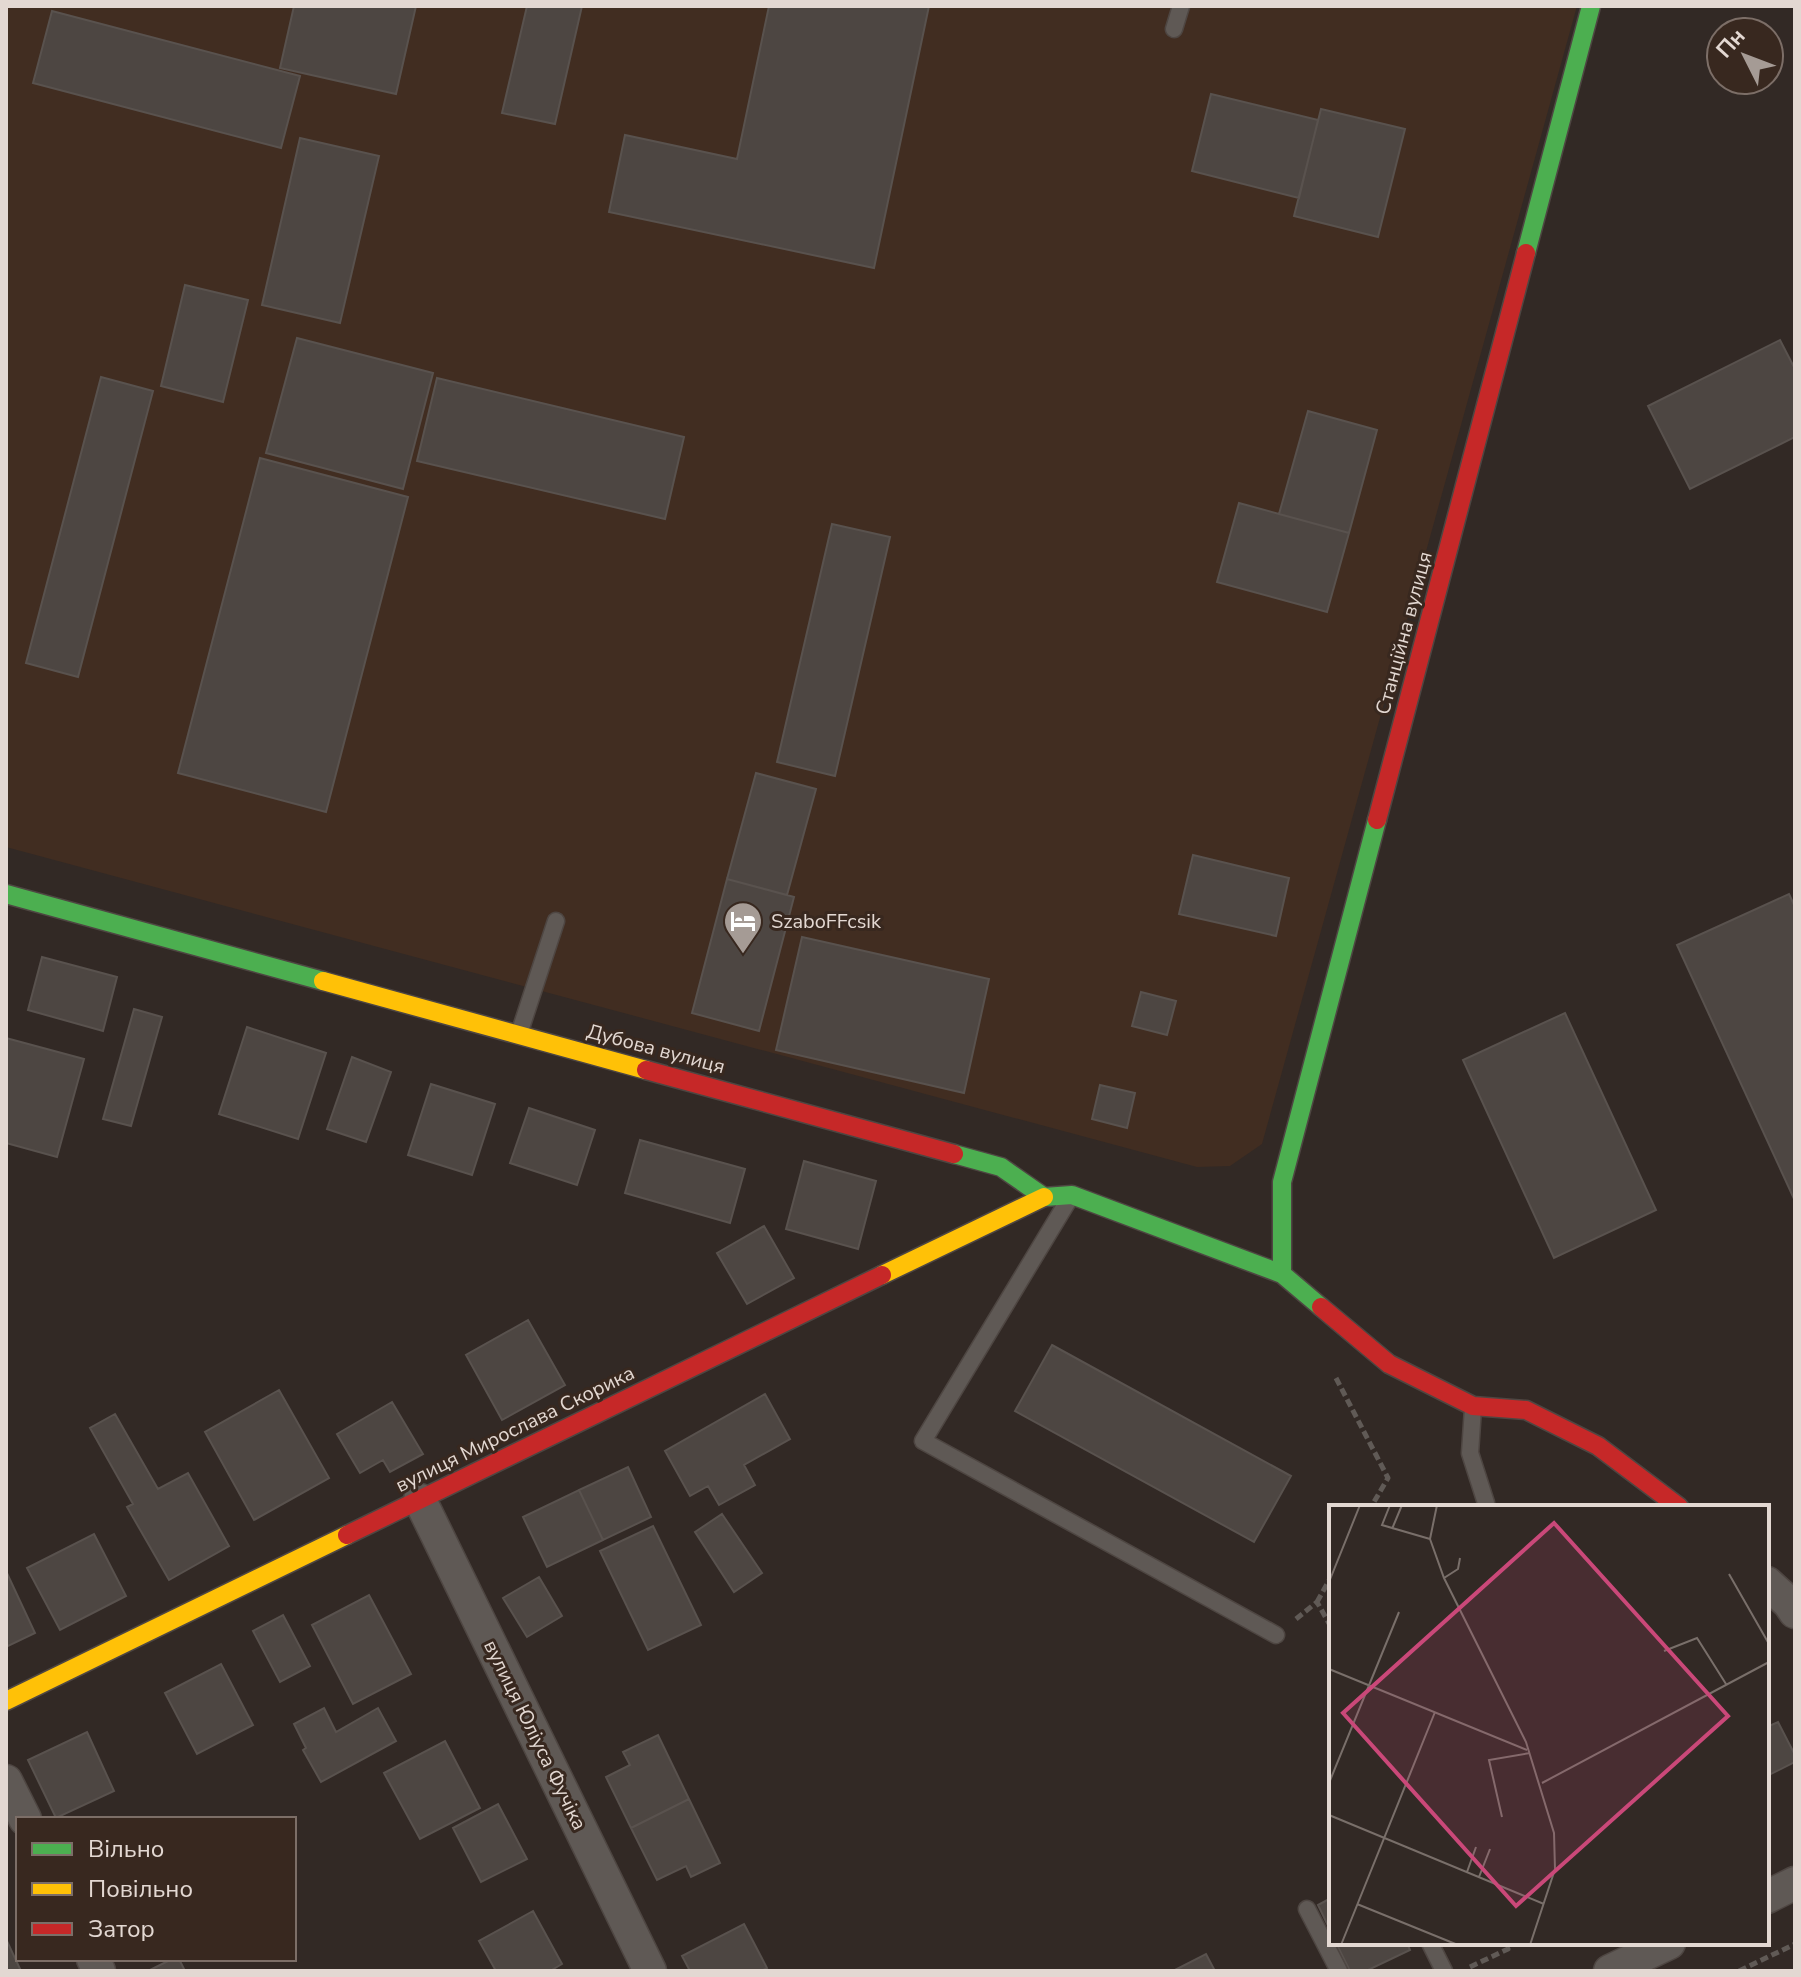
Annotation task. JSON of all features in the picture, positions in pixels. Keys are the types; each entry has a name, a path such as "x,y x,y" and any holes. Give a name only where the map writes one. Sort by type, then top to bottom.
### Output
{"street":[{"name":"Станційна вулиця","path":"1282,1274 1282,1182 1591,6"},
{"name":"Дубова вулиця","path":"6,894 1001,1167 1044,1197"},
{"path":"1044,1197 1072,1195 1282,1274 1389,1364 1473,1406 1526,1410 1598,1446 1676,1505"},
{"name":"вулиця Мирослава Скорика","path":"6,1701 1044,1197"},
{"name":"вулиця Юліуса Фучіка","path":"420,1500 650,1971"},
{"path":"1769,1585 1795,1612"},
{"path":"6,1781 24,1817"},
{"path":"1769,1896 1795,1883"},
{"path":"1610,1971 1665,1945"}],"lane":[{"path":"1174,29 1181,6"},
{"path":"519,1034 556,921"},
{"path":"1072,1195 923,1441 1276,1635"},
{"path":"1473,1406 1470,1453 1486,1503"},
{"path":"1307,1909 1339,1971"},
{"path":"1431,1945 1444,1971"}],"path":[{"path":"1331,1369 1388,1478 1372,1505"},
{"path":"1276,1635 1317,1602 1329,1581"},
{"path":"1317,1602 1329,1623"},
{"path":"1739,1971 1795,1944"},
{"path":"1462,1971 1508,1949 1506,1945"}],"shaded area":[{"path":"6,6 1577,6 1262,1144 1230,1166 1197,1167 6,847"}],"building":[{"path":"294,6 416,6 396,94 280,68"},
{"path":"527,6 582,6 555,124 502,113"},
{"path":"769,6 929,6 874,268 609,212 625,135 737,159"},
{"path":"52,11 300,76 281,148 33,83"},
{"path":"1211,94 1318,120 1299,198 1192,171"},
{"path":"1321,109 1405,129 1378,237 1294,216"},
{"path":"300,138 379,156 340,323 262,305"},
{"path":"185,285 248,300 223,402 161,386"},
{"path":"297,338 433,373 403,489 266,453"},
{"path":"1780,340 1795,369 1795,437 1690,489 1648,406"},
{"path":"101,377 153,391 78,677 26,663"},
{"path":"437,378 684,437 665,519 417,461"},
{"path":"1308,411 1377,430 1349,533 1279,514"},
{"path":"260,458 408,497 326,812 178,773"},
{"path":"1239,503 1349,533 1327,612 1217,582"},
{"path":"832,524 890,537 835,776 777,762"},
{"path":"756,773 816,789 787,895 727,879"},
{"path":"1193,855 1289,878 1276,936 1179,914"},
{"name":"SzaboFFcsik","path":"727,879 794,897 759,1031 692,1013"},
{"path":"1789,894 1795,907 1795,1201 1677,945"},
{"path":"802,937 989,979 964,1093 776,1050"},
{"path":"42,957 117,977 103,1031 28,1010"},
{"path":"1141,992 1176,1001 1167,1035 1132,1026"},
{"path":"134,1009 162,1017 131,1126 103,1119"},
{"path":"1565,1013 1656,1210 1554,1258 1463,1060"},
{"path":"247,1027 326,1053 298,1139 219,1114"},
{"path":"6,1038 84,1059 57,1157 6,1143"},
{"path":"352,1057 391,1072 366,1142 327,1129"},
{"path":"431,1084 495,1104 472,1175 408,1155"},
{"path":"1100,1085 1135,1093 1127,1128 1092,1119"},
{"path":"529,1108 595,1130 577,1185 510,1163"},
{"path":"640,1140 745,1169 730,1223 625,1193"},
{"path":"804,1161 876,1181 858,1249 786,1229"},
{"path":"764,1226 794,1278 747,1304 717,1253"},
{"path":"528,1320 565,1385 502,1420 466,1355"},
{"path":"1052,1345 1291,1476 1254,1542 1015,1411"},
{"path":"279,1390 329,1478 254,1520 205,1432"},
{"path":"765,1394 790,1439 744,1465 755,1485 719,1505 708,1486 690,1496 665,1451"},
{"path":"392,1402 423,1454 390,1472 383,1460 360,1473 337,1434"},
{"path":"115,1414 158,1489 188,1473 229,1546 169,1580 127,1507 133,1504 90,1428"},
{"path":"628,1467 651,1517 603,1540 579,1490"},
{"path":"579,1490 603,1540 547,1567 523,1517"},
{"path":"722,1514 762,1573 734,1592 695,1532"},
{"path":"653,1526 701,1625 648,1650 600,1551"},
{"path":"94,1534 126,1596 60,1630 27,1568"},
{"path":"6,1571 35,1633 6,1647"},
{"path":"539,1577 562,1616 527,1637 503,1598"},
{"path":"369,1595 411,1674 353,1704 312,1625"},
{"path":"283,1615 310,1666 280,1682 253,1631"},
{"path":"221,1664 253,1725 197,1754 165,1693"},
{"path":"324,1708 336,1732 378,1708 396,1741 321,1782 303,1750 306,1748 294,1724"},
{"path":"1778,1722 1795,1755 1795,1762 1769,1775 1769,1726"},
{"path":"87,1732 114,1791 56,1817 28,1760"},
{"path":"658,1735 689,1799 631,1828 606,1777 630,1765 623,1752"},
{"path":"445,1741 480,1808 420,1839 384,1773"},
{"path":"689,1799 720,1863 691,1877 686,1866 657,1880 631,1828"},
{"path":"498,1804 527,1859 481,1882 453,1828"},
{"path":"1329,1899 1329,1928 1318,1905"},
{"path":"533,1911 562,1964 550,1971 496,1971 479,1941"},
{"path":"744,1924 767,1968 761,1971 690,1971 682,1956"},
{"path":"6,1939 21,1971 6,1971"},
{"path":"1337,1945 1408,1945 1410,1950 1366,1971 1350,1971"},
{"path":"1206,1954 1215,1971 1173,1971"},
{"path":"168,1961 180,1961 185,1971 148,1971"}],"traffic: fast":[{"path":"1526,253 1591,6"},
{"path":"1282,1274 1282,1182 1377,820"},
{"path":"6,894 323,981"},
{"path":"954,1154 1001,1167 1044,1197 1072,1195 1282,1274 1321,1307"}],"traffic: slow":[{"path":"323,981 646,1070"},
{"path":"882,1275 1044,1197"},
{"path":"6,1701 347,1535"}],"traffic: jam":[{"path":"1377,820 1526,253"},
{"path":"646,1070 954,1154"},
{"path":"347,1535 882,1275"},
{"path":"1321,1307 1389,1364 1473,1406 1526,1410 1598,1446 1676,1505"}],"place":[{"name":"SzaboFFcsik","path":"743,955"}]}
